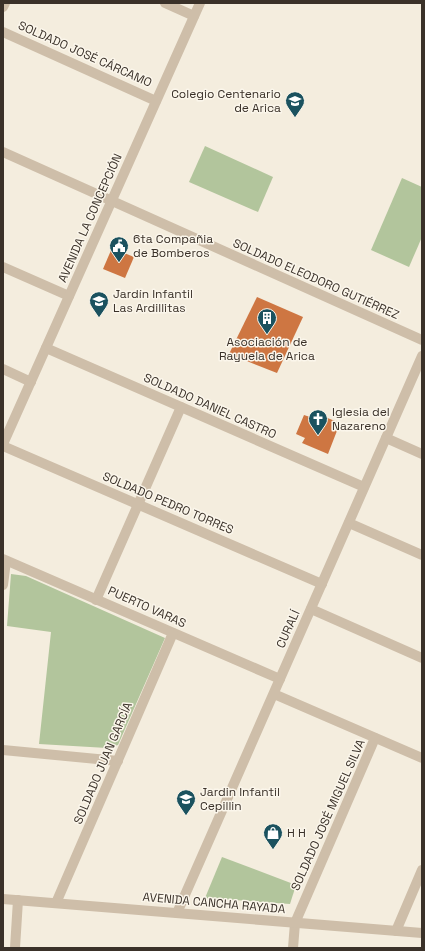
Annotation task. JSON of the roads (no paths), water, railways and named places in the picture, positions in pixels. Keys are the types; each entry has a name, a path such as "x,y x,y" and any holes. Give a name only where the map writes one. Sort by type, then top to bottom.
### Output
{"street":[{"path":"3,7 5,3"},
{"path":"164,3 194,16"},
{"name":"AVENIDA LA CONCEPCIÓN","path":"3,445 200,3"},
{"name":"SOLDADO JOSÉ CÁRCAMO","path":"3,32 156,101"},
{"name":"SOLDADO ELEODORO GUTIÉRREZ","path":"3,152 422,340"},
{"path":"3,267 69,296"},
{"name":"SOLDADO DANIEL CASTRO","path":"46,348 364,487"},
{"name":"CURALÍ","path":"177,913 422,356"},
{"path":"3,369 31,382"},
{"path":"96,600 181,407"},
{"path":"386,438 422,454"},
{"name":"SOLDADO PEDRO TORRES","path":"3,445 322,584"},
{"path":"349,523 422,555"},
{"path":"3,585 4,560"},
{"name":"PUERTO VARAS","path":"4,560 280,679"},
{"path":"311,609 422,658"},
{"name":"SOLDADO JUAN GARCÍA","path":"56,903 173,633"},
{"path":"274,694 422,758"},
{"name":"SOLDADO JOSÉ MIGUEL SILVA","path":"293,948 295,923 375,738"},
{"path":"3,750 118,761"},
{"path":"396,931 422,870"},
{"name":"AVENIDA CANCHA RAYADA","path":"3,899 422,933"},
{"path":"15,948 18,900"}],"place":[{"name":"Colegio Centenario de Arica","path":"295,118"},
{"name":"6ta Compañia de Bomberos","path":"119,263"},
{"name":"Jardín Infantil Las Ardillitas","path":"99,318"},
{"name":"Asociación de Rayuela de Arica","path":"267,335"},
{"name":"Iglesia del Nazareno","path":"318,436"},
{"name":"Jardin Infantil Cepillin","path":"186,816"},
{"name":"H H","path":"273,850"}]}
